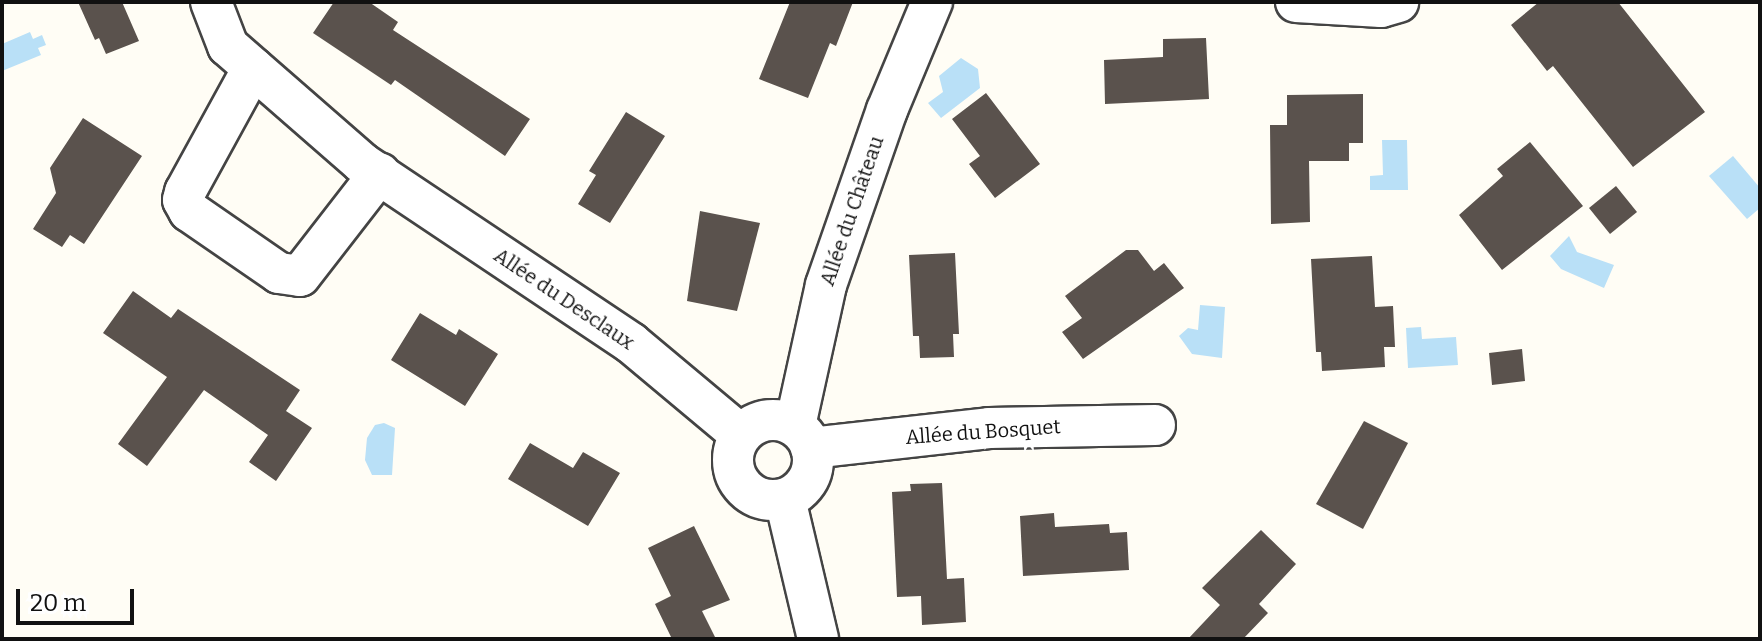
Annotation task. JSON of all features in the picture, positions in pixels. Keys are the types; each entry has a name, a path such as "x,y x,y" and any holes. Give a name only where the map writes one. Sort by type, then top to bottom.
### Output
{"street":[{"name":"Allée du Desclaux","path":"211,2 228,46 362,163 631,343 741,435"},
{"name":"Allée du Château","path":"803,437 826,285 887,110 932,2"},
{"path":"1296,2 1381,7 1398,2"},
{"path":"253,68 185,192 183,200 189,211 279,273 300,276 380,173"},
{"path":"772,419 803,437 811,473 805,485 785,499 759,498 739,483 732,459 741,435 749,427 772,419"},
{"name":"Allée du Bosquet","path":"803,437 989,428 1155,425"},
{"path":"785,499 818,639"}],"water":[{"path":"30,32 33,39 42,35 46,45 38,48 41,55 2,71 2,44"},
{"path":"961,58 978,69 980,88 941,118 928,103 943,92 939,76"},
{"path":"1382,140 1407,140 1408,190 1370,190 1370,176 1383,175"},
{"path":"1733,156 1760,188 1760,208 1747,219 1709,176"},
{"path":"1569,236 1577,252 1614,265 1604,288 1561,269 1550,256"},
{"path":"1200,305 1225,307 1222,358 1192,354 1179,336 1188,328 1198,330"},
{"path":"1421,327 1422,339 1456,337 1458,365 1408,368 1406,328"},
{"path":"384,423 395,428 392,475 372,475 365,460 367,438 375,425"}],"building":[{"path":"78,2 122,2 139,41 106,54 99,38 95,40"},
{"path":"334,2 369,2 398,22 393,30 530,119 505,156 395,80 391,85 313,33"},
{"path":"790,2 853,2 836,46 830,43 808,98 759,79"},
{"path":"1539,2 1618,2 1705,112 1633,167 1553,66 1547,71 1511,25"},
{"path":"1206,38 1209,99 1105,104 1104,60 1163,57 1163,39"},
{"path":"986,93 1040,164 995,198 969,164 980,156 952,119"},
{"path":"1363,94 1363,143 1349,143 1349,161 1309,161 1310,222 1271,224 1270,125 1287,125 1287,95"},
{"path":"626,112 665,136 610,223 578,204 596,175 589,171"},
{"path":"83,118 142,156 84,244 70,235 62,247 33,229 56,193 50,168"},
{"path":"1530,142 1583,206 1502,270 1459,215 1503,176 1497,169"},
{"path":"1616,186 1637,212 1610,234 1589,208"},
{"path":"700,211 760,223 737,311 687,301"},
{"path":"1126,250 1138,250 1154,271 1164,263 1184,288 1083,359 1062,332 1082,318 1065,296"},
{"path":"955,253 959,334 953,334 954,357 920,358 919,336 913,336 909,255"},
{"path":"1372,256 1375,307 1393,306 1395,347 1384,347 1385,367 1322,371 1321,352 1316,352 1311,259"},
{"path":"133,291 171,318 178,309 300,390 286,411 312,428 276,481 249,462 268,435 204,390 147,466 118,444 167,377 103,333"},
{"path":"420,313 456,335 459,329 498,354 465,406 391,360"},
{"path":"1522,349 1525,381 1492,385 1489,353"},
{"path":"1364,421 1408,443 1363,529 1316,504"},
{"path":"530,443 573,468 583,452 620,473 588,526 508,479"},
{"path":"942,483 947,579 964,578 966,622 922,625 921,596 897,597 892,492 911,491 910,484"},
{"path":"1054,513 1055,527 1109,524 1110,533 1127,532 1129,570 1023,576 1020,516"},
{"path":"694,526 730,600 702,611 716,639 672,639 655,604 671,596 648,548"},
{"path":"1261,530 1296,564 1259,604 1268,613 1243,639 1188,639 1220,605 1202,588"}]}
